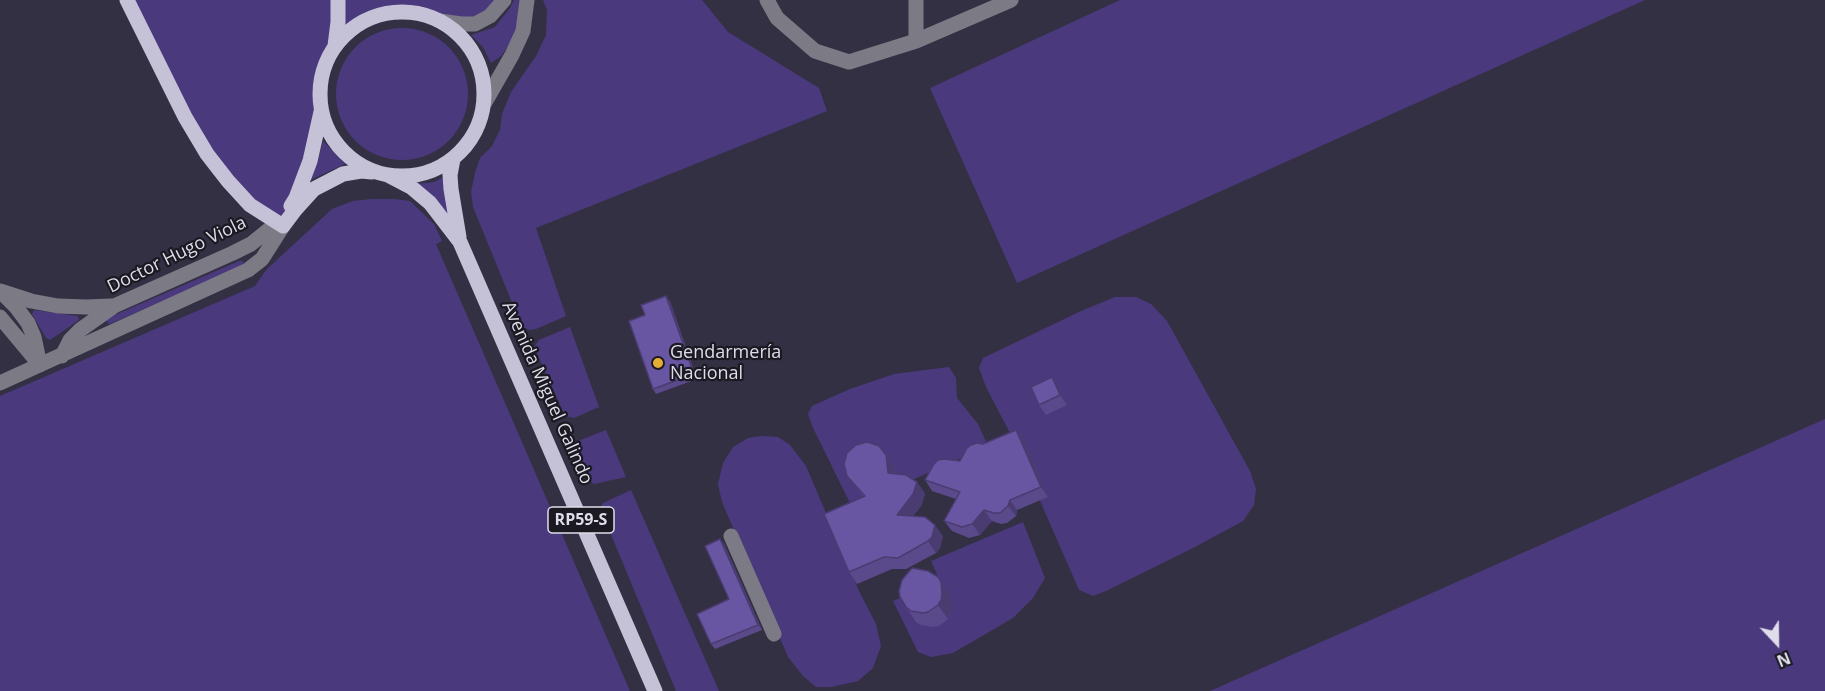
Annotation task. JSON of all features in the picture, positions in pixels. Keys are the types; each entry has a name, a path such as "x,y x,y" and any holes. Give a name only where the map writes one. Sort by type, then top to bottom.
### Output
{"main road":[{"path":"127,0 185,117 207,154 250,205 280,225"},
{"path":"335,46 339,22 338,0"},
{"path":"400,0 418,14"},
{"path":"395,12 418,14 440,21 456,32 470,47 479,64 484,84 484,104 474,134 453,159 422,174 405,176 383,174 358,164 341,150 329,133 321,112 320,89 324,66 335,46 351,29 372,17 395,12"},
{"name":"Doctor Hugo Viola","path":"280,225 296,198 310,161 321,112"},
{"name":"Avenida Miguel Galindo","path":"453,159 450,175 451,189 460,242 655,691"},
{"name":"Doctor Hugo Viola","path":"280,225 314,189 327,181 352,172 383,174"},
{"name":"Avenida Miguel Galindo","path":"383,174 411,188 430,203 460,242"}],"street":[{"path":"440,21 475,24 490,16 504,0"},
{"path":"484,104 523,31 527,0"},
{"path":"767,0 777,18 815,51 849,62 916,41 1011,0"},
{"path":"916,0 916,41"},
{"name":"Doctor Hugo Viola","path":"62,356 70,340 80,330 114,306 233,253 280,225"},
{"name":"Doctor Hugo Viola","path":"0,383 248,270 262,259 280,225"},
{"path":"0,291 31,301 58,306 86,308 114,306"},
{"path":"0,291 28,323 34,337 40,365"},
{"path":"0,317 40,365"},
{"path":"731,536 774,634"}],"shaded area":[{"path":"127,0 504,0 490,16 440,21 418,14 395,12 372,17 351,29 335,46 324,66 319,89 321,112 296,198 277,223 228,181"},
{"path":"514,0 519,0 517,28 510,44 501,56 491,63 483,47 471,35 495,27"},
{"path":"543,0 702,0 728,32 819,88 827,111 536,228 566,316 529,330 522,327 473,207 471,192 480,158 492,146 500,130 502,114 511,92 536,56 546,35 547,10"},
{"path":"1120,0 1645,0 1017,283 930,88"},
{"path":"402,28 427,33 449,47 463,69 468,94 463,119 449,141 427,155 402,160 377,155 355,141 341,119 336,94 341,69 355,47 377,33"},
{"path":"323,141 345,164 308,181 318,160"},
{"path":"444,177 451,218 414,184 434,182"},
{"path":"371,199 410,201 434,224 442,241 436,244 630,691 0,691 0,396 255,286 267,269 332,209 353,201"},
{"path":"239,261 244,263 242,266 110,324 106,320 108,318"},
{"path":"1115,297 1136,297 1151,304 1167,321 1250,471 1256,489 1254,505 1243,521 1093,596 1079,590 1013,439 986,387 979,368 983,358"},
{"path":"34,310 78,316 79,320 50,340 46,338 32,314"},
{"path":"570,327 599,407 574,418 565,416 534,347 539,340"},
{"path":"949,367 956,378 957,398 978,424 988,446 852,507 813,428 808,414 812,406 850,389 894,374"},
{"path":"1825,419 1825,691 1210,691 1355,627"},
{"path":"606,430 626,477 594,484 589,480 575,446 578,441"},
{"path":"778,437 790,445 806,466 859,591 876,624 881,646 873,668 858,681 831,687 816,687 803,676 788,657 722,502 718,484 723,463 733,447 748,438"},
{"path":"631,490 719,691 676,691 600,508 603,503"},
{"path":"1023,522 1045,578 1033,598 1013,618 953,653 931,657 918,652 893,601 940,581 931,561"}],"building":[{"path":"666,296 694,374 653,389 629,321 645,315 641,305"},
{"path":"1052,377 1060,395 1039,405 1031,387"},
{"path":"1016,430 1041,487 1010,500 1008,506 1000,513 984,510 972,524 962,527 944,521 960,492 925,480 934,464 944,459 960,461 971,445 983,444"},
{"path":"867,442 879,446 886,455 888,473 906,475 917,482 913,494 897,515 925,517 935,525 932,537 928,541 898,558 884,557 849,572 824,514 865,496 847,476 844,464 847,453 856,445"},
{"path":"720,539 758,625 711,644 697,614 729,599 705,546"},
{"path":"912,568 928,571 938,577 941,582 941,600 928,612 911,611 900,597 902,580"}],"place":[{"name":"Gendarmería Nacional","path":"658,363"}]}
